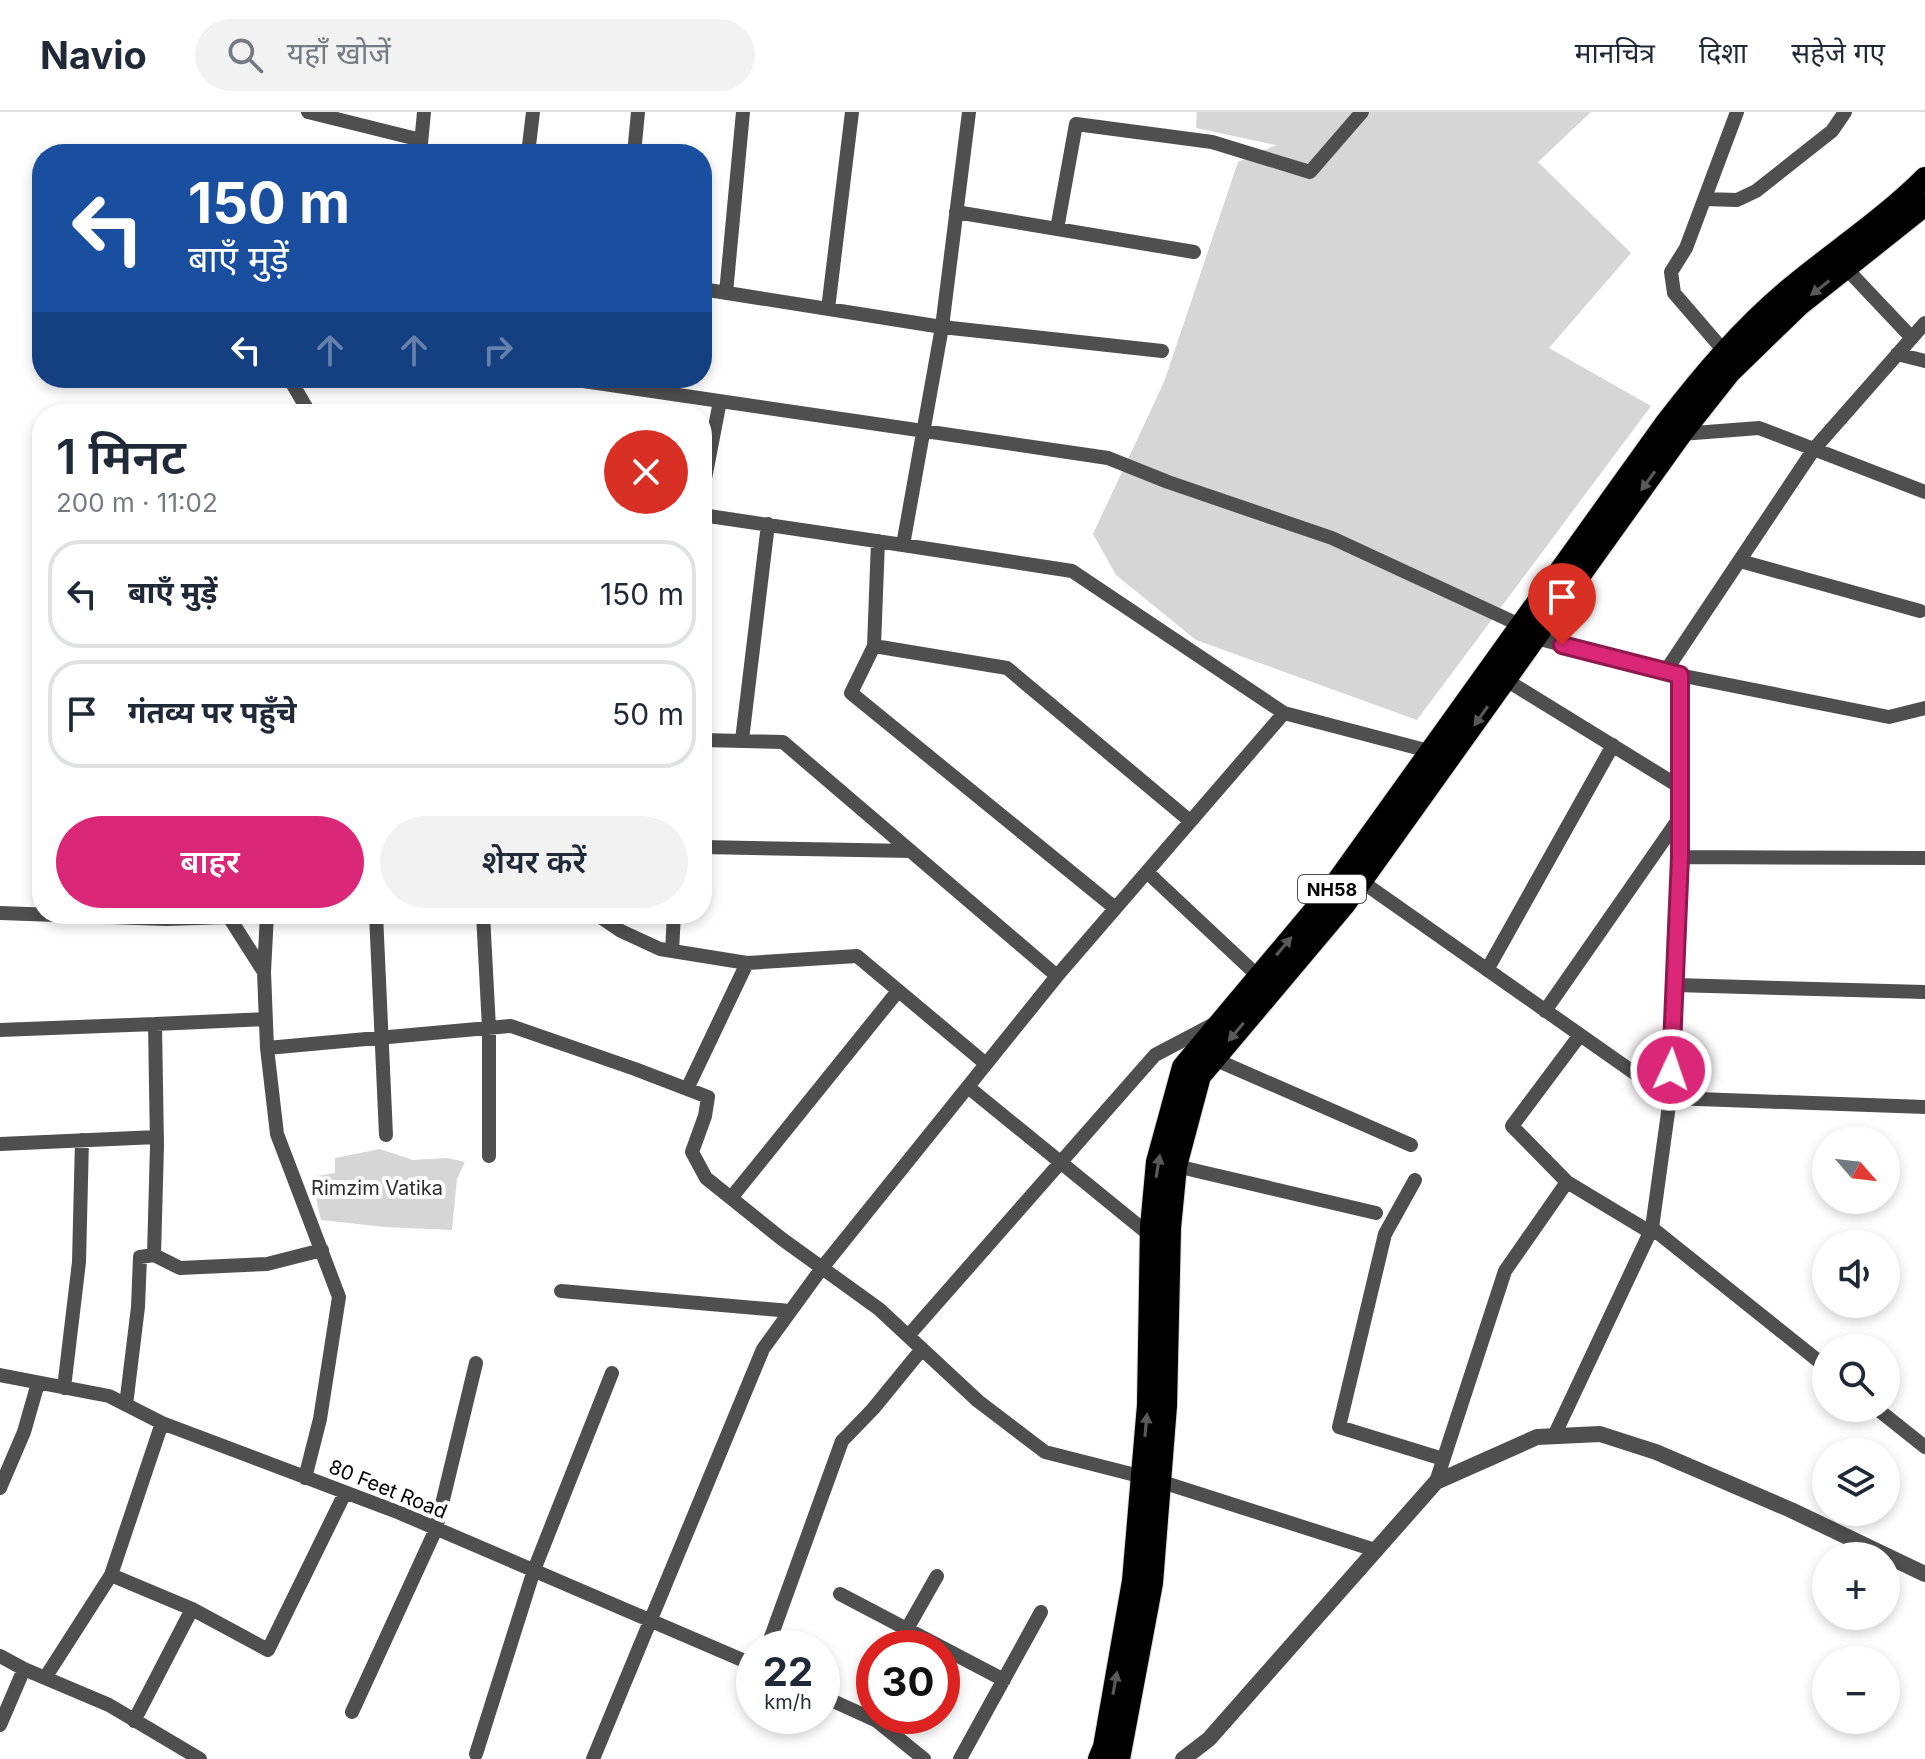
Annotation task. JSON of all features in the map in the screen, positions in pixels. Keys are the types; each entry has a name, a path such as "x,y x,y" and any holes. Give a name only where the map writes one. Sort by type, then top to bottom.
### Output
{"highway":[{"name":"NH58","path":"1119,1759 1152,1583 1148,1405 1151,1236 1157,1162 1183,1067 1437,758 1506,680 1528,631 1730,372 1925,178"},
{"name":"NH58","path":"1099,1759 1104,1747 1150,1479 1166,1406 1170,1228 1176,1166 1200,1076 1344,905 1437,758 1528,631 1666,423 1724,351 1785,292 1840,261 1925,205"}],"street":[{"path":"308,112 410,144"},
{"path":"420,144 424,112"},
{"path":"529,144 533,112"},
{"path":"635,144 638,112"},
{"path":"726,293 743,112"},
{"path":"828,309 852,112"},
{"path":"903,545 942,327 969,112"},
{"path":"1057,229 1076,124 1212,142 1310,172 1362,112"},
{"path":"1724,351 1674,293 1671,272 1686,248 1737,112"},
{"path":"1705,199 1737,200 1756,191 1832,131 1845,112"},
{"path":"956,212 1194,252"},
{"path":"1840,261 1912,338"},
{"path":"712,291 942,327 1162,351"},
{"path":"1554,1436 1651,1230 1670,1098 1675,985 1680,787 1673,673 1740,561 1814,449 1925,323"},
{"path":"1897,354 1925,361"},
{"path":"631,388 1108,458 1168,482 1332,538 1528,631 1673,673 1889,717 1925,708"},
{"path":"712,442 720,401"},
{"path":"1681,434 1759,428 1925,492"},
{"path":"712,516 1072,571 1284,713 1437,758"},
{"path":"742,740 768,524"},
{"path":"878,541 874,646 851,693 1115,908"},
{"path":"1740,561 1920,611"},
{"path":"874,646 1007,668 1190,821"},
{"path":"1506,680 1680,787"},
{"path":"593,1759 763,1349 822,1268 1057,976 1284,713"},
{"path":"712,740 783,742 1057,976"},
{"path":"1487,970 1613,745"},
{"path":"1545,1011 1680,816"},
{"path":"712,847 911,851"},
{"path":"1680,857 1925,858"},
{"path":"1147,872 1258,976"},
{"path":"1361,881 1670,1098 1925,1107"},
{"path":"0,913 32,914"},
{"path":"234,924 264,972"},
{"path":"266,924 265,1019 277,1134 339,1297 320,1419 305,1478"},
{"path":"376,924 386,1135"},
{"path":"484,924 489,1028 489,1156"},
{"path":"611,924 660,949 747,963 857,956 986,1064"},
{"path":"672,951 673,924"},
{"path":"687,1089 747,963"},
{"path":"1675,985 1925,992"},
{"path":"731,1198 898,991"},
{"path":"0,1030 265,1019"},
{"path":"908,1336 1155,1055 1220,1021"},
{"path":"154,1255 157,1137 155,1024"},
{"path":"267,1048 511,1026 708,1097 705,1116 692,1152 706,1178 879,1309 978,1401 1045,1452 1150,1479 1375,1550"},
{"path":"1580,1035 1512,1126 1567,1182 1651,1230 1812,1356"},
{"path":"1214,1059 1411,1145"},
{"path":"968,1087 1151,1236"},
{"path":"0,1144 157,1137"},
{"path":"64,1388 79,1262 82,1140"},
{"path":"1176,1166 1376,1213"},
{"path":"1415,1180 1385,1234 1339,1427 1443,1459"},
{"path":"1436,1482 1505,1271 1567,1182"},
{"path":"126,1405 138,1307 140,1257 154,1255 180,1268 267,1264 322,1250"},
{"path":"561,1291 790,1311"},
{"path":"774,1630 842,1441 922,1349"},
{"path":"352,1712 436,1529 476,1363"},
{"path":"476,1754 534,1570 612,1373"},
{"name":"80 Feet Road","path":"0,1375 109,1396 162,1423 436,1529 736,1657"},
{"path":"0,1488 24,1432 38,1383"},
{"path":"1894,1422 1925,1447"},
{"path":"45,1678 111,1575 162,1423"},
{"path":"1183,1759 1209,1739 1436,1482 1537,1437 1600,1434 1656,1452 1791,1510 1925,1574"},
{"path":"111,1575 192,1609 268,1650 345,1493"},
{"path":"907,1629 937,1576"},
{"path":"840,1594 1004,1680"},
{"path":"134,1721 192,1609"},
{"path":"960,1759 1041,1612"},
{"path":"0,1656 109,1705 200,1759"},
{"path":"0,1725 24,1669"},
{"path":"840,1704 877,1721 924,1759"}],"green space":[{"path":"1197,112 1591,112 1538,162 1631,253 1549,348 1651,406 1417,720 1196,640 1116,575 1093,534 1164,382 1238,162 1276,145 1196,128"},
{"name":"Rimzim Vatika","path":"380,1149 413,1160 447,1158 465,1162 457,1179 452,1230 321,1220 311,1177 335,1173 335,1158"}],"route":[{"path":"1562,645 1680,675 1680,857 1671,1070"}]}
